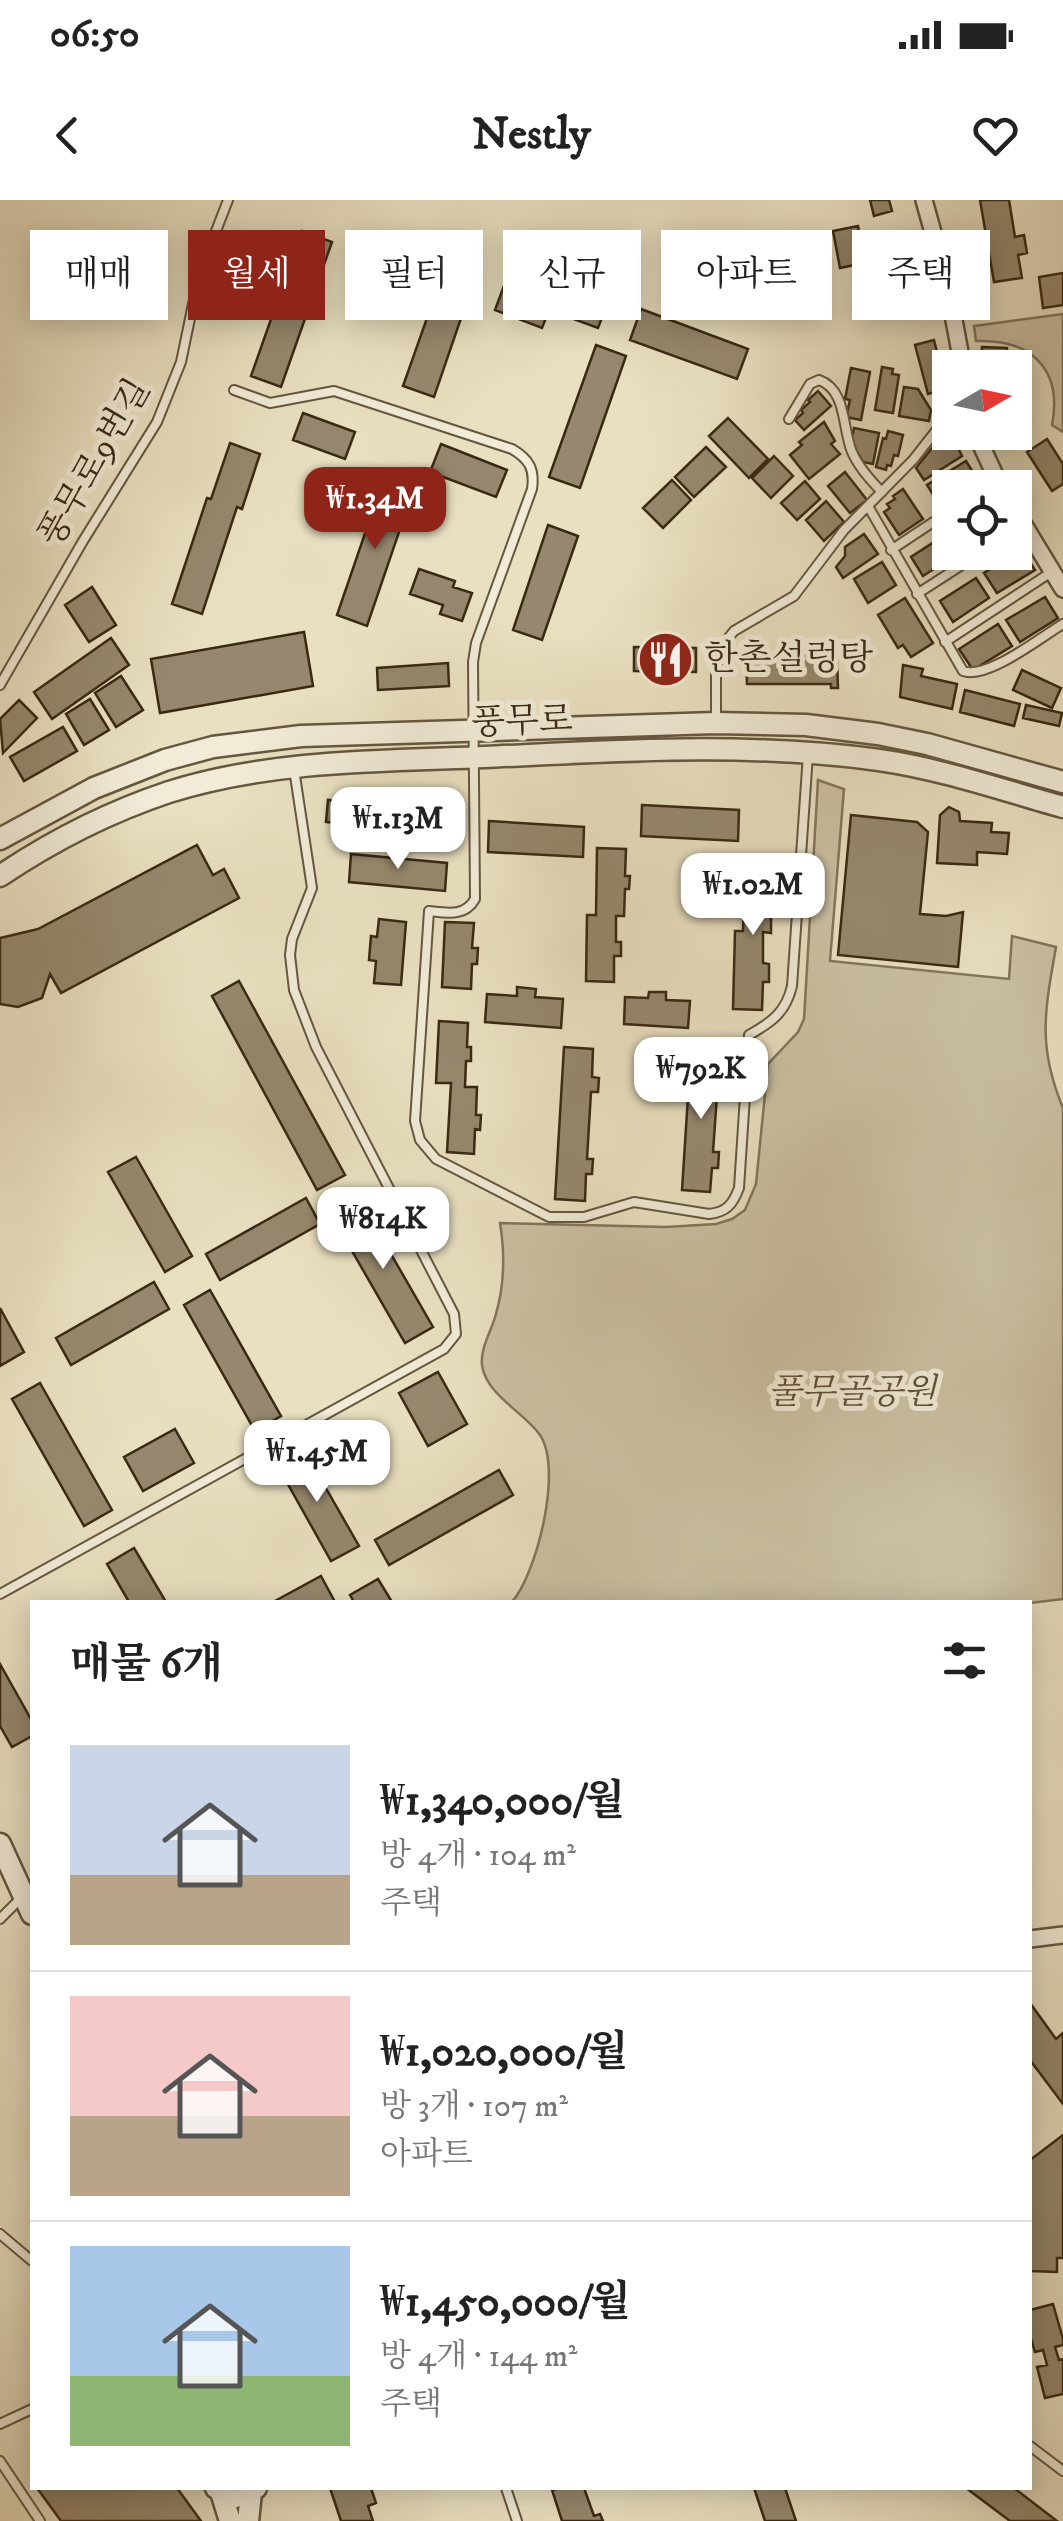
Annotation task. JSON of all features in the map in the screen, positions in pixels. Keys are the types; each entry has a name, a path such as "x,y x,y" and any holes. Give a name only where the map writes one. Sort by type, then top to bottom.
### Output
{"street":[{"path":"924,200 947,284 959,350"},
{"path":"1032,544 1063,589"},
{"name":"풍무로","path":"0,840 94,788 187,752 249,740 300,736 472,728 806,725 878,734 1063,782"},
{"name":"풍무로","path":"0,876 63,838 154,798 222,779 294,768 713,749 808,752 924,769 1063,806"},
{"path":"0,1844 28,1904"},
{"path":"1032,1939 1063,1935"},
{"path":"218,2490 236,2497 254,2490"},
{"path":"218,2490 230,2521"},
{"path":"248,2521 254,2490"}],"lane":[{"name":"풍무로9번길","path":"0,685 157,422 181,362 200,275 228,200"},
{"path":"789,419 810,384 819,380 830,385 838,396 854,456 882,492"},
{"path":"234,390 270,403 334,391 512,449 532,469 532,489 476,643 471,683 474,898 466,910 428,911 415,1108 417,1131 427,1150 448,1167 542,1214 578,1218 626,1202 718,1213 726,1210 736,1197 749,1035 780,1015 792,986 808,752"},
{"path":"716,723 716,666 734,631 794,596 844,530 932,434"},
{"path":"868,506 962,671 979,673 1063,624"},
{"path":"891,550 932,523"},
{"path":"916,594 954,570"},
{"path":"945,642 1052,571"},
{"path":"0,1594 444,1349 456,1334 454,1314 316,1046 294,990 292,939 312,888 294,768"},
{"path":"0,1919 28,1904"},
{"path":"0,2234 30,2259"},
{"path":"0,2424 30,2410"},
{"path":"1032,2448 1063,2471"},
{"path":"0,2461 40,2521"},
{"path":"507,2490 517,2521"}],"green space":[{"path":"1063,314 1063,432 1052,425 1052,388 1032,350 976,341 974,326"},
{"name":"풀무골공원","path":"818,780 844,789 830,961 1009,979 1012,936 1056,947 1046,1046 1063,1108 1063,1599 1032,1603 513,1600 538,1545 549,1471 540,1435 490,1385 482,1365 501,1291 500,1223 666,1227 716,1224 732,1219 745,1210 756,1184 768,1064 798,1032 804,1019"}],"building":[{"path":"870,200 889,200 892,211 874,216"},
{"path":"980,200 1009,200 1015,237 1024,235 1027,253 1018,255 1022,278 994,282 990,230 985,230"},
{"path":"858,226 859,230 852,230 852,266 840,268 833,231"},
{"path":"325,239 332,242 325,262"},
{"path":"1063,273 1063,305 1043,308 1039,277"},
{"path":"503,288 503,313 495,310"},
{"path":"641,309 661,316 661,320 748,349 737,379 630,340 637,320 641,320"},
{"path":"271,320 305,320 281,387 251,376"},
{"path":"426,320 460,320 434,397 403,386"},
{"path":"521,320 545,320 542,328"},
{"path":"576,320 601,320 598,328"},
{"path":"934,340 932,393 928,394 915,345"},
{"path":"596,345 626,356 580,488 549,477"},
{"path":"982,347 1007,348 1007,350 982,350"},
{"path":"882,367 899,375 893,413 875,410"},
{"path":"851,368 870,372 861,420 846,417"},
{"path":"904,387 918,389 931,410 929,421 899,416"},
{"path":"818,391 831,406 804,430 795,420"},
{"path":"303,413 355,432 345,459 293,440"},
{"path":"728,418 768,459 749,478 709,436"},
{"path":"824,422 835,441 831,444 840,454 809,479 790,455 802,445 799,442"},
{"path":"854,428 879,433 873,464 863,462 851,442"},
{"path":"888,431 903,435 898,456 894,455 886,470 876,467"},
{"path":"1047,439 1063,464 1063,484 1052,491 1027,452"},
{"path":"230,443 260,454 242,509 237,507 202,614 172,604"},
{"path":"441,444 507,470 496,497 430,472"},
{"path":"706,447 726,467 694,497 675,477"},
{"path":"932,448 959,450 962,456 940,470 932,470 932,475 924,480 916,468"},
{"path":"774,456 793,476 771,498 752,478"},
{"path":"966,461 972,470 951,470"},
{"path":"845,472 867,500 850,513 828,486"},
{"path":"384,478 414,488 367,626 337,615"},
{"path":"672,480 691,500 663,528 643,508"},
{"path":"805,481 820,499 797,520 781,503"},
{"path":"903,489 923,519 899,535 884,512 890,508 887,504 895,499 893,496"},
{"path":"826,501 844,522 824,541 806,520"},
{"path":"548,525 578,536 542,640 513,630"},
{"path":"864,534 878,554 843,578 836,567 845,556 845,547"},
{"path":"932,543 932,570 923,576 911,557"},
{"path":"882,562 896,585 868,603 854,579"},
{"path":"1032,565 1035,570 997,593 984,573 1032,570"},
{"path":"419,569 455,581 453,587 472,593 462,621 440,614 443,605 410,594"},
{"path":"976,578 989,598 953,622 940,601"},
{"path":"92,587 116,625 89,642 65,605"},
{"path":"1045,597 1058,618 1020,642 1006,620"},
{"path":"905,598 933,643 911,657 903,645 898,648 878,615"},
{"path":"998,624 1012,646 973,670 959,649"},
{"path":"304,632 313,686 160,713 151,659"},
{"path":"111,638 129,665 52,719 34,692"},
{"name":"한촌설렁탕","path":"634,647 696,648 696,672 634,671"},
{"path":"833,654 837,659 838,688 831,688 831,684 747,684 746,655"},
{"path":"448,663 449,686 378,690 377,668"},
{"path":"903,665 923,669 921,676 957,684 952,709 900,697"},
{"path":"1022,670 1061,688 1052,708 1013,690"},
{"path":"121,676 143,710 116,727 95,693"},
{"path":"965,690 1020,704 1014,726 960,712"},
{"path":"90,699 109,730 84,745 66,714"},
{"path":"19,700 37,718 3,753 0,719"},
{"path":"1026,705 1062,713 1059,726 1023,718"},
{"path":"63,727 77,751 24,781 10,757"},
{"path":"398,797 432,801 429,834 326,822 328,800 385,806"},
{"path":"642,805 739,810 738,841 641,836"},
{"path":"949,807 959,812 960,821 992,823 991,832 1009,833 1007,854 977,852 977,865 937,863 940,815"},
{"path":"851,815 917,822 928,832 920,914 946,916 963,912 958,967 838,955"},
{"path":"489,821 584,827 583,857 488,852"},
{"path":"197,845 213,875 224,869 239,898 61,993 50,974 42,998 18,1007 0,1004 0,938 38,929"},
{"path":"597,848 626,849 625,876 630,876 629,889 625,889 624,916 616,916 616,942 621,942 621,956 614,956 614,982 586,981 587,915 596,915"},
{"path":"351,854 447,863 445,891 349,882"},
{"path":"745,865 773,866 773,891 777,891 776,906 771,906 771,933 763,932 763,963 769,964 769,982 763,982 762,1010 733,1009 735,931 743,931"},
{"path":"379,919 406,922 401,985 374,983 376,961 369,960 371,936 377,937"},
{"path":"445,922 474,923 472,948 478,948 477,964 472,964 471,989 442,987"},
{"path":"239,981 345,1175 317,1190 212,996"},
{"path":"517,987 536,989 535,997 563,999 561,1028 485,1022 487,994 517,996"},
{"path":"649,992 666,992 666,1000 690,1001 688,1028 624,1024 625,997 648,998"},
{"path":"439,1021 468,1023 471,1061 466,1061 465,1087 477,1087 476,1115 481,1115 480,1130 475,1129 474,1154 447,1152 451,1083 436,1083"},
{"path":"564,1047 593,1049 592,1077 599,1078 598,1092 591,1092 587,1159 593,1159 592,1174 586,1174 585,1201 555,1199"},
{"path":"691,1050 719,1052 716,1083 723,1083 722,1096 717,1095 713,1152 719,1152 718,1168 712,1168 710,1192 682,1190"},
{"path":"136,1157 192,1256 165,1272 108,1172"},
{"path":"306,1198 320,1224 220,1280 206,1254"},
{"path":"361,1202 433,1327 405,1343 333,1218"},
{"path":"154,1282 169,1309 71,1365 56,1338"},
{"path":"210,1290 281,1416 255,1431 184,1305"},
{"path":"0,1308 24,1352 0,1366"},
{"path":"438,1372 467,1424 428,1446 399,1393"},
{"path":"40,1383 112,1510 84,1526 12,1399"},
{"path":"175,1429 194,1463 143,1491 124,1457"},
{"path":"303,1448 359,1546 331,1561 276,1463"},
{"path":"499,1470 513,1495 389,1565 375,1540"},
{"path":"134,1548 165,1600 128,1600 107,1564"},
{"path":"321,1576 334,1600 277,1600"},
{"path":"378,1579 391,1600 353,1600 350,1595"},
{"path":"0,1664 30,1717 30,1737 12,1747 0,1726"},
{"path":"1032,2006 1056,2039 1063,2033 1063,2104 1032,2063"},
{"path":"1063,2135 1063,2258 1057,2258 1057,2272 1032,2271 1032,2158"},
{"path":"1053,2304 1063,2339 1063,2345 1055,2347 1059,2360 1063,2359 1063,2394 1045,2398 1037,2367 1047,2365 1043,2350 1035,2352 1032,2342 1032,2309"},
{"path":"38,2490 178,2490 201,2521 61,2521"},
{"path":"331,2490 372,2490 376,2503 368,2506 373,2521 341,2521"},
{"path":"552,2490 585,2490 594,2516 600,2514 603,2521 562,2521"},
{"path":"755,2490 786,2490 796,2521 765,2521"},
{"path":"969,2490 1017,2490 1057,2521 1010,2521"}],"place":[{"name":"한촌설렁탕","path":"665,659"}]}
